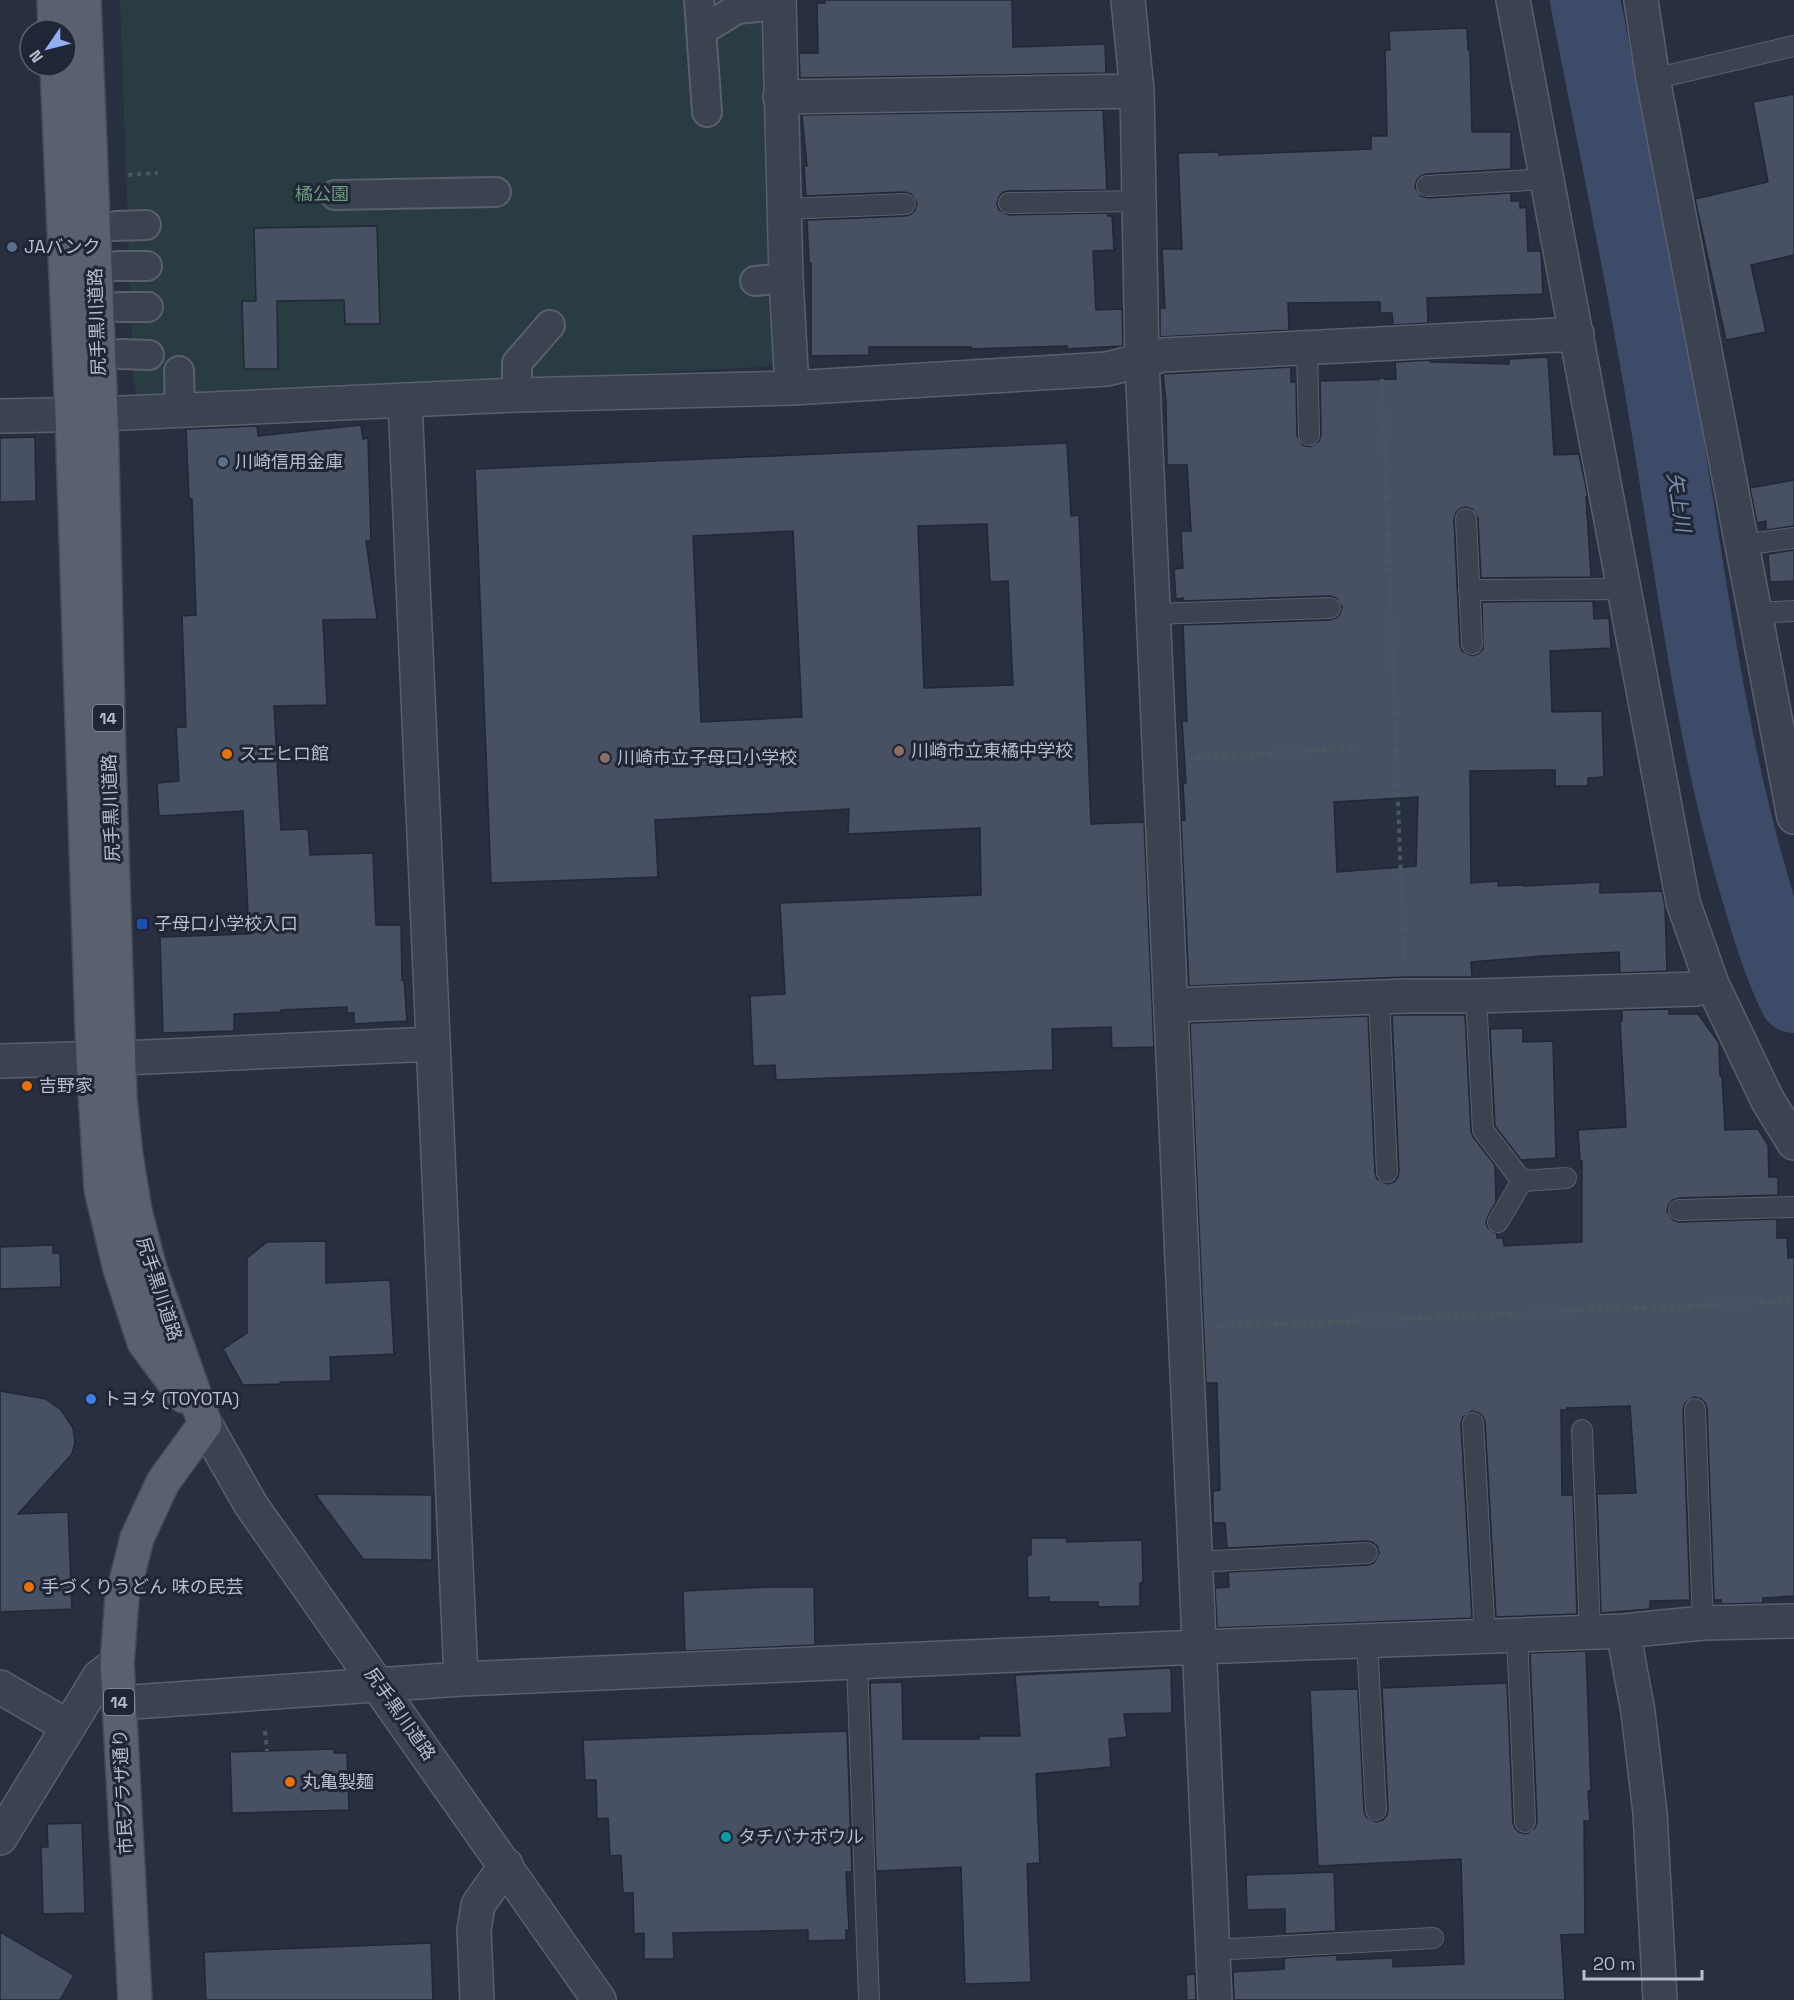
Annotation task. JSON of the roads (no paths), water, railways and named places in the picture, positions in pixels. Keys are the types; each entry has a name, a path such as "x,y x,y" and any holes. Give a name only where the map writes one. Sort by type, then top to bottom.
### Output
{"main road":[{"path":"54,0 55,18"},
{"name":"尻手黒川道路","path":"84,0 86,415 106,1058 101,1189 120,1269 144,1342 205,1424"},
{"name":"尻手黒川道路","path":"58,78 86,415"},
{"name":"市民プラザ通り","path":"135,2000 117,1663 122,1598 137,1538 163,1482 205,1424"}],"street":[{"path":"699,0 707,112"},
{"path":"1128,0 1137,91 1142,361 1215,2000"},
{"path":"1513,0 1683,902 1712,984 1767,1099 1794,1143"},
{"path":"1641,0 1653,79 1794,817"},
{"path":"701,31 737,9 779,3 785,208 770,280 792,388"},
{"path":"780,97 1137,91"},
{"path":"335,195 496,192"},
{"path":"116,226 146,225"},
{"path":"117,266 147,266"},
{"path":"118,308 148,307"},
{"path":"518,395 517,363 550,325"},
{"path":"0,416 86,415 518,395 792,388 1107,369 1163,355 1577,334"},
{"path":"121,354 148,355"},
{"path":"179,371 180,411"},
{"path":"405,400 461,1679"},
{"path":"1171,1005 1696,989 1712,984"},
{"path":"0,1061 433,1044"},
{"name":"尻手黒川道路","path":"205,1424 251,1505 599,2000"},
{"path":"119,1702 461,1679 1623,1631 1703,1623 1794,1621"},
{"path":"1623,1631 1638,1712 1650,1814 1660,2000"},
{"path":"0,1838 99,1677 117,1663"},
{"path":"0,1687 67,1726"},
{"path":"477,2000 474,1930 478,1905 506,1865"}],"lane":[{"path":"1653,79 1794,46"},
{"path":"1427,186 1547,179"},
{"path":"1009,203 1140,201"},
{"path":"785,208 905,204"},
{"path":"1307,348 1309,435"},
{"path":"1466,519 1472,644"},
{"path":"1741,545 1794,538"},
{"path":"1469,590 1625,590"},
{"path":"1153,614 1330,608"},
{"path":"1754,613 1794,611"},
{"path":"1476,996 1482,1130 1522,1181"},
{"path":"1387,1172 1393,997"},
{"path":"1522,1181 1566,1178"},
{"path":"1498,1222 1522,1181"},
{"path":"1679,1210 1794,1207"},
{"path":"1695,1409 1703,1623"},
{"path":"1473,1423 1525,1822"},
{"path":"1582,1430 1590,1632"},
{"path":"1196,1562 1367,1553"},
{"path":"1367,1641 1376,1810"},
{"path":"857,1662 869,2000"},
{"path":"1213,1950 1433,1938"}],"waterway":[{"name":"矢上川","path":"1585,0 1663,406 1705,667 1724,767 1764,917 1780,966 1794,998"}],"place":[{"name":"JAバンク","path":"12,247"},
{"name":"川崎信用金庫","path":"223,462"},
{"name":"川崎市立東橘中学校","path":"899,751"},
{"name":"スエヒロ館","path":"227,754"},
{"name":"川崎市立子母口小学校","path":"605,758"},
{"name":"子母口小学校入口","path":"142,924"},
{"name":"吉野家","path":"27,1086"},
{"name":"トヨタ (TOYOTA)","path":"91,1399"},
{"name":"手づくりうどん 味の民芸","path":"29,1587"},
{"name":"丸亀製麺","path":"290,1782"},
{"name":"タチバナボウル","path":"726,1837"}],"park label":[{"name":"橘公園","path":"322,194"}]}
